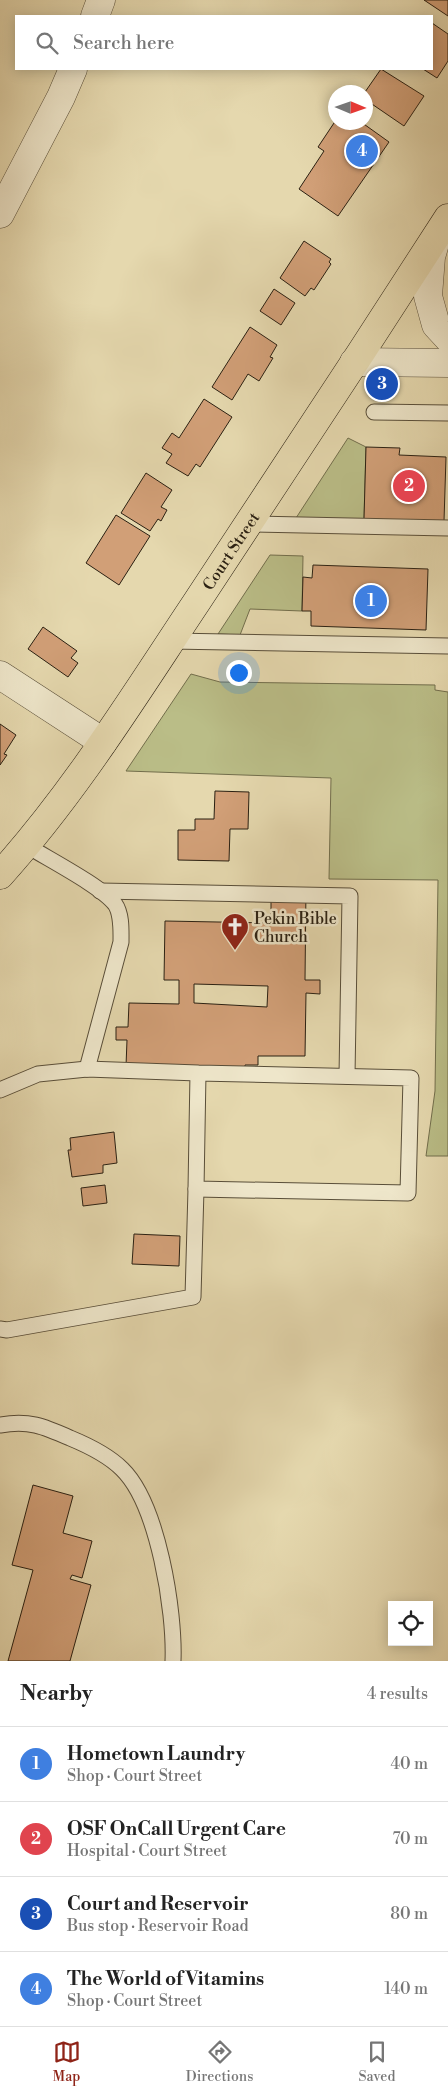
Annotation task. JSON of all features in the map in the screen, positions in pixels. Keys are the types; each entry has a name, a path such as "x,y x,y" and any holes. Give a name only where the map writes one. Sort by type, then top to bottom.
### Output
{"main road":[{"name":"Court Street","path":"0,875 71,790 354,362 444,231"}],"street":[{"path":"95,15 101,0"},
{"path":"0,214 73,70"},
{"path":"444,231 431,257 428,296 436,325 448,338"},
{"path":"354,362 448,363"},
{"path":"0,675 103,742"}],"lane":[{"path":"374,412 448,413"},
{"path":"248,524 448,528"},
{"path":"171,641 448,646"},
{"path":"26,845 100,891 116,905 121,925 121,942 87,1069"},
{"path":"100,891 350,896 347,1076"},
{"path":"0,1090 38,1074 87,1069 411,1078 408,1193 196,1190"},
{"path":"0,1329 7,1330 193,1297 198,1073"},
{"path":"0,1425 14,1423 40,1425 88,1446 122,1469 138,1490 156,1536 169,1599 173,1661"}],"green space":[{"path":"348,438 366,447 364,519 296,518"},
{"path":"270,555 303,556 302,611 250,609 240,635 218,634"},
{"path":"191,674 220,682 435,685 435,690 448,692 448,1156 426,1156 435,1091 438,880 329,879 331,778 126,771"}],"building":[{"path":"424,0 448,0 448,16"},
{"path":"433,24 448,34 448,61 437,78 425,70 433,70"},
{"path":"380,70 424,96 404,126 373,105 373,85 370,85"},
{"path":"329,130 372,130 389,142 338,216 299,189 324,151 318,147"},
{"path":"304,241 331,259 329,262 331,264 314,290 311,288 305,296 280,278"},
{"path":"274,289 295,303 281,325 260,311"},
{"path":"250,327 277,345 270,357 273,358 259,381 248,374 232,400 212,387"},
{"path":"204,399 232,417 200,467 196,464 188,476 166,463 172,454 162,448 172,433 179,438"},
{"path":"366,447 400,448 399,455 446,457 444,521 364,519"},
{"path":"146,473 172,490 161,507 167,510 161,521 158,519 150,531 121,513"},
{"path":"116,515 150,536 119,585 86,563"},
{"path":"313,565 428,569 426,630 311,626 311,611 302,611 303,577 312,578"},
{"path":"43,627 77,651 71,658 78,663 68,677 28,649"},
{"path":"0,724 16,735 4,754 7,755 0,765"},
{"path":"215,791 249,792 248,829 230,829 229,861 178,860 178,830 195,830 195,819 214,819"},
{"name":"Pekin Bible Church","path":"271,887 306,888 305,980 320,980 320,994 306,993 305,1056 258,1056 258,1065 245,1065 245,1068 126,1066 127,1040 116,1040 116,1027 128,1027 129,1003 179,1004 179,980 164,980 165,921 271,923","holes":["194,984 268,986 267,1007 194,1003"]},
{"path":"114,1132 117,1163 103,1165 103,1173 72,1177 68,1150 71,1150 70,1138"},
{"path":"105,1185 107,1203 83,1206 81,1188"},
{"path":"134,1234 180,1236 179,1266 132,1264"},
{"path":"33,1485 73,1496 63,1533 92,1541 82,1578 72,1575 70,1579 91,1585 70,1661 8,1661 33,1570 12,1565"}],"place":[{"name":"The World of Vitamins","path":"362,151"},
{"name":"Court and Reservoir","path":"382,384"},
{"name":"OSF OnCall Urgent Care","path":"409,486"},
{"name":"Hometown Laundry","path":"371,601"},
{"name":"Pekin Bible Church","path":"235,951"}]}
